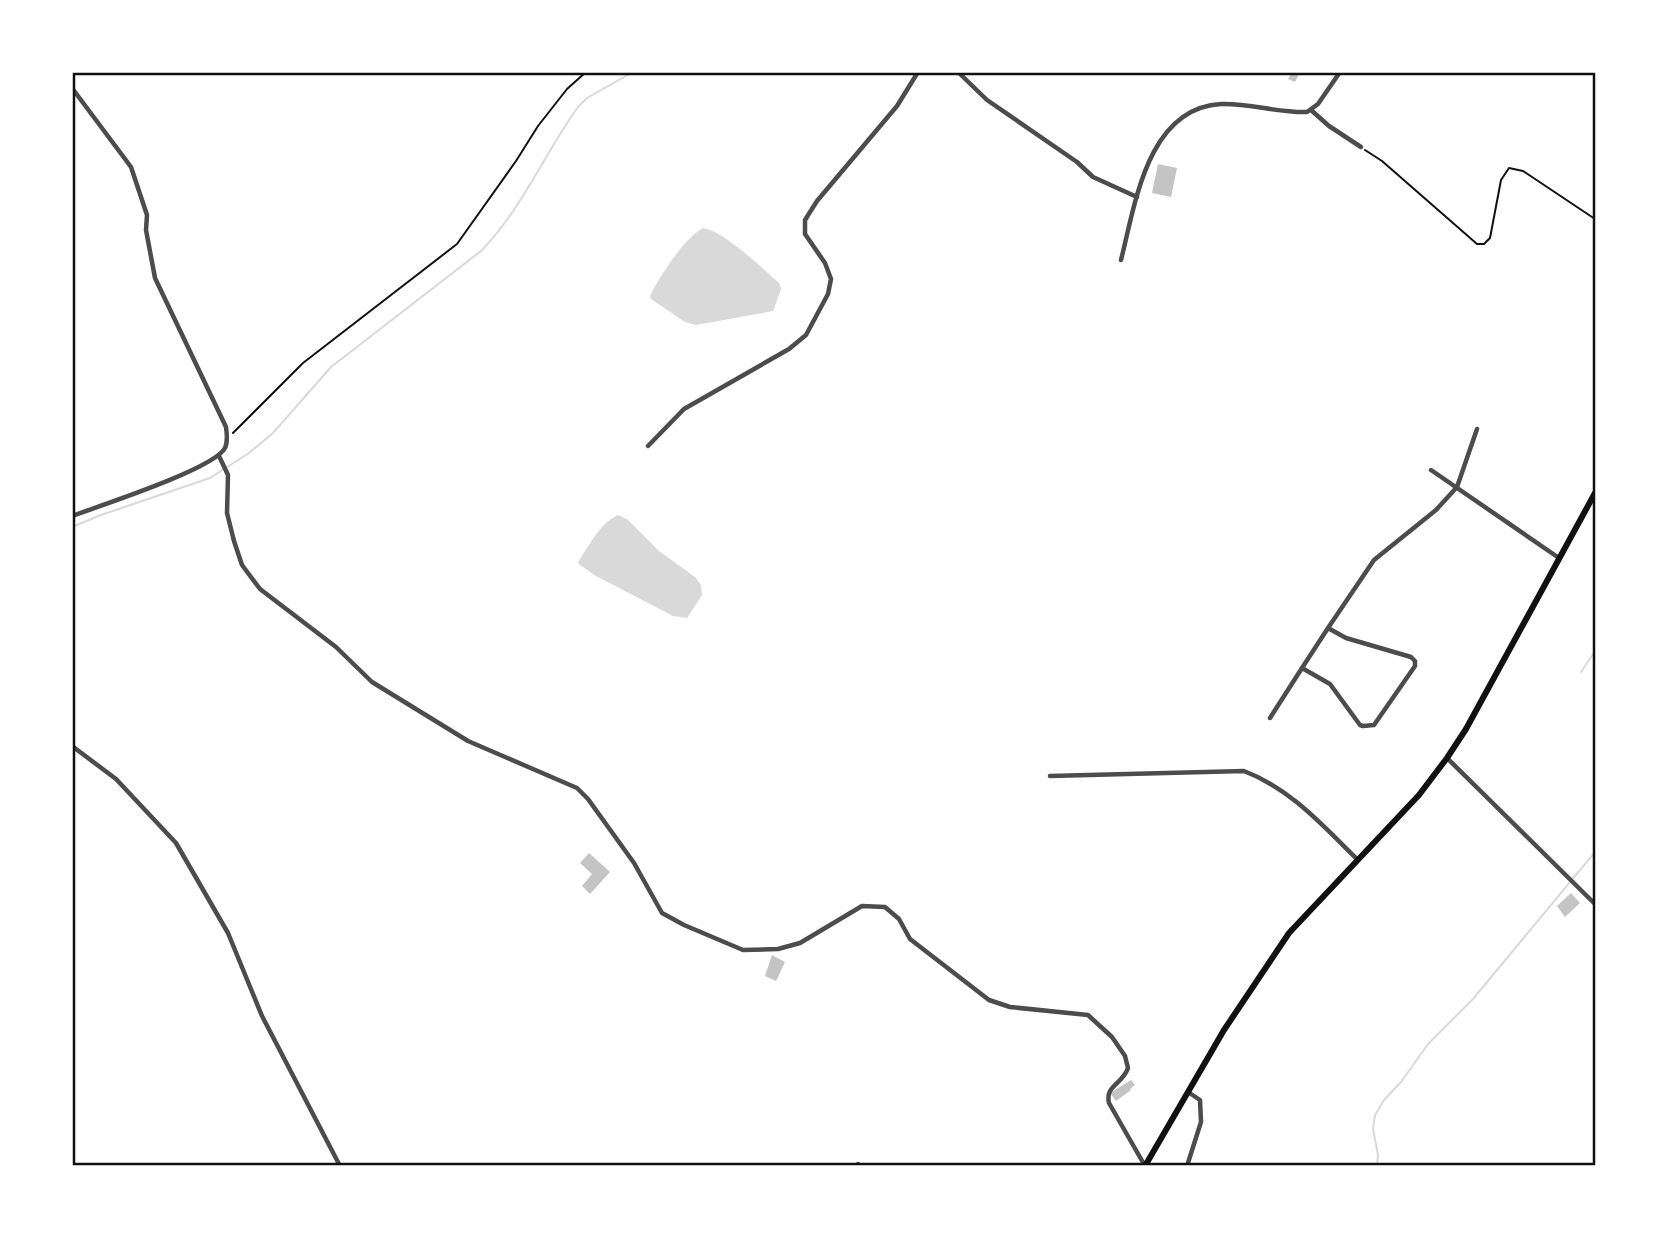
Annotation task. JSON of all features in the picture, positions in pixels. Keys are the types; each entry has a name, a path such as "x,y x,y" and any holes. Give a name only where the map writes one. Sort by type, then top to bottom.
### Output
{"main road":[{"path":"1145,1166 1224,1030 1289,933 1419,795 1447,758 1595,493"}],"street":[{"path":"648,446 684,409 789,349 806,335 828,294 831,279 825,263 805,234 805,220 817,201 897,106 918,72"},
{"path":"958,72 987,100 1047,140 1077,162 1088,174 1137,197"},
{"path":"1121,260 1137,197 1153,151 1169,131 1193,111 1225,104 1296,112 1311,110 1340,72"},
{"path":"72,88 131,167 147,215 146,230 155,278 226,427 227,438 226,447 219,456 176,478 72,516"},
{"path":"1311,110 1329,126 1361,147"},
{"path":"1270,718 1374,560 1436,510 1457,487 1477,429"},
{"path":"219,456 228,475 227,504 232,533 242,565 260,589 336,647 372,682 468,741 577,788 588,799 634,863 662,913 730,946 751,951 790,947 862,906 885,907 899,919 910,939 989,1000 1010,1007 1088,1015 1112,1037 1125,1056 1128,1068 1122,1080 1107,1094 1108,1103 1145,1166"},
{"path":"1431,470 1559,558"},
{"path":"1302,668 1330,684 1363,726 1374,725 1415,666 1411,657 1346,638 1328,628"},
{"path":"72,746 116,779 176,843 228,933 262,1016 340,1166"},
{"path":"1447,758 1595,904"},
{"path":"1050,776 1244,771 1265,779 1288,794 1358,860"},
{"path":"1186,1166 1202,1122 1200,1100 1187,1091"}],"path":[{"path":"227,438 320,349 457,244 538,126 567,89 586,72"},
{"path":"1361,147 1382,161 1477,244 1484,244 1490,237 1501,180 1509,168 1523,171 1595,219"}],"shaded area":[{"path":"703,228 732,243 779,283 781,289 773,311 696,325 685,322 651,299 654,288 673,258 688,240"},
{"path":"618,515 627,519 659,551 695,577 701,585 702,595 687,618 673,616 580,565 578,562 595,535"}],"building":[{"path":"1292,72 1300,72 1295,82 1288,79"},
{"path":"1158,164 1177,168 1171,197 1152,193"},
{"path":"589,853 610,872 590,894 582,886 592,874 580,863"},
{"path":"1571,893 1580,903 1565,917 1557,906"},
{"path":"772,955 785,962 776,981 765,976"},
{"path":"1131,1080 1135,1085 1116,1101 1110,1093"}],"waterway":[{"path":"72,527 210,478 249,453 273,433 331,367 481,251 509,217 578,107 587,98 633,72"},
{"path":"1581,672 1595,651"},
{"path":"1377,1166 1378,1155 1373,1129 1375,1115 1384,1100 1401,1082 1428,1044 1473,999 1595,852"}]}
